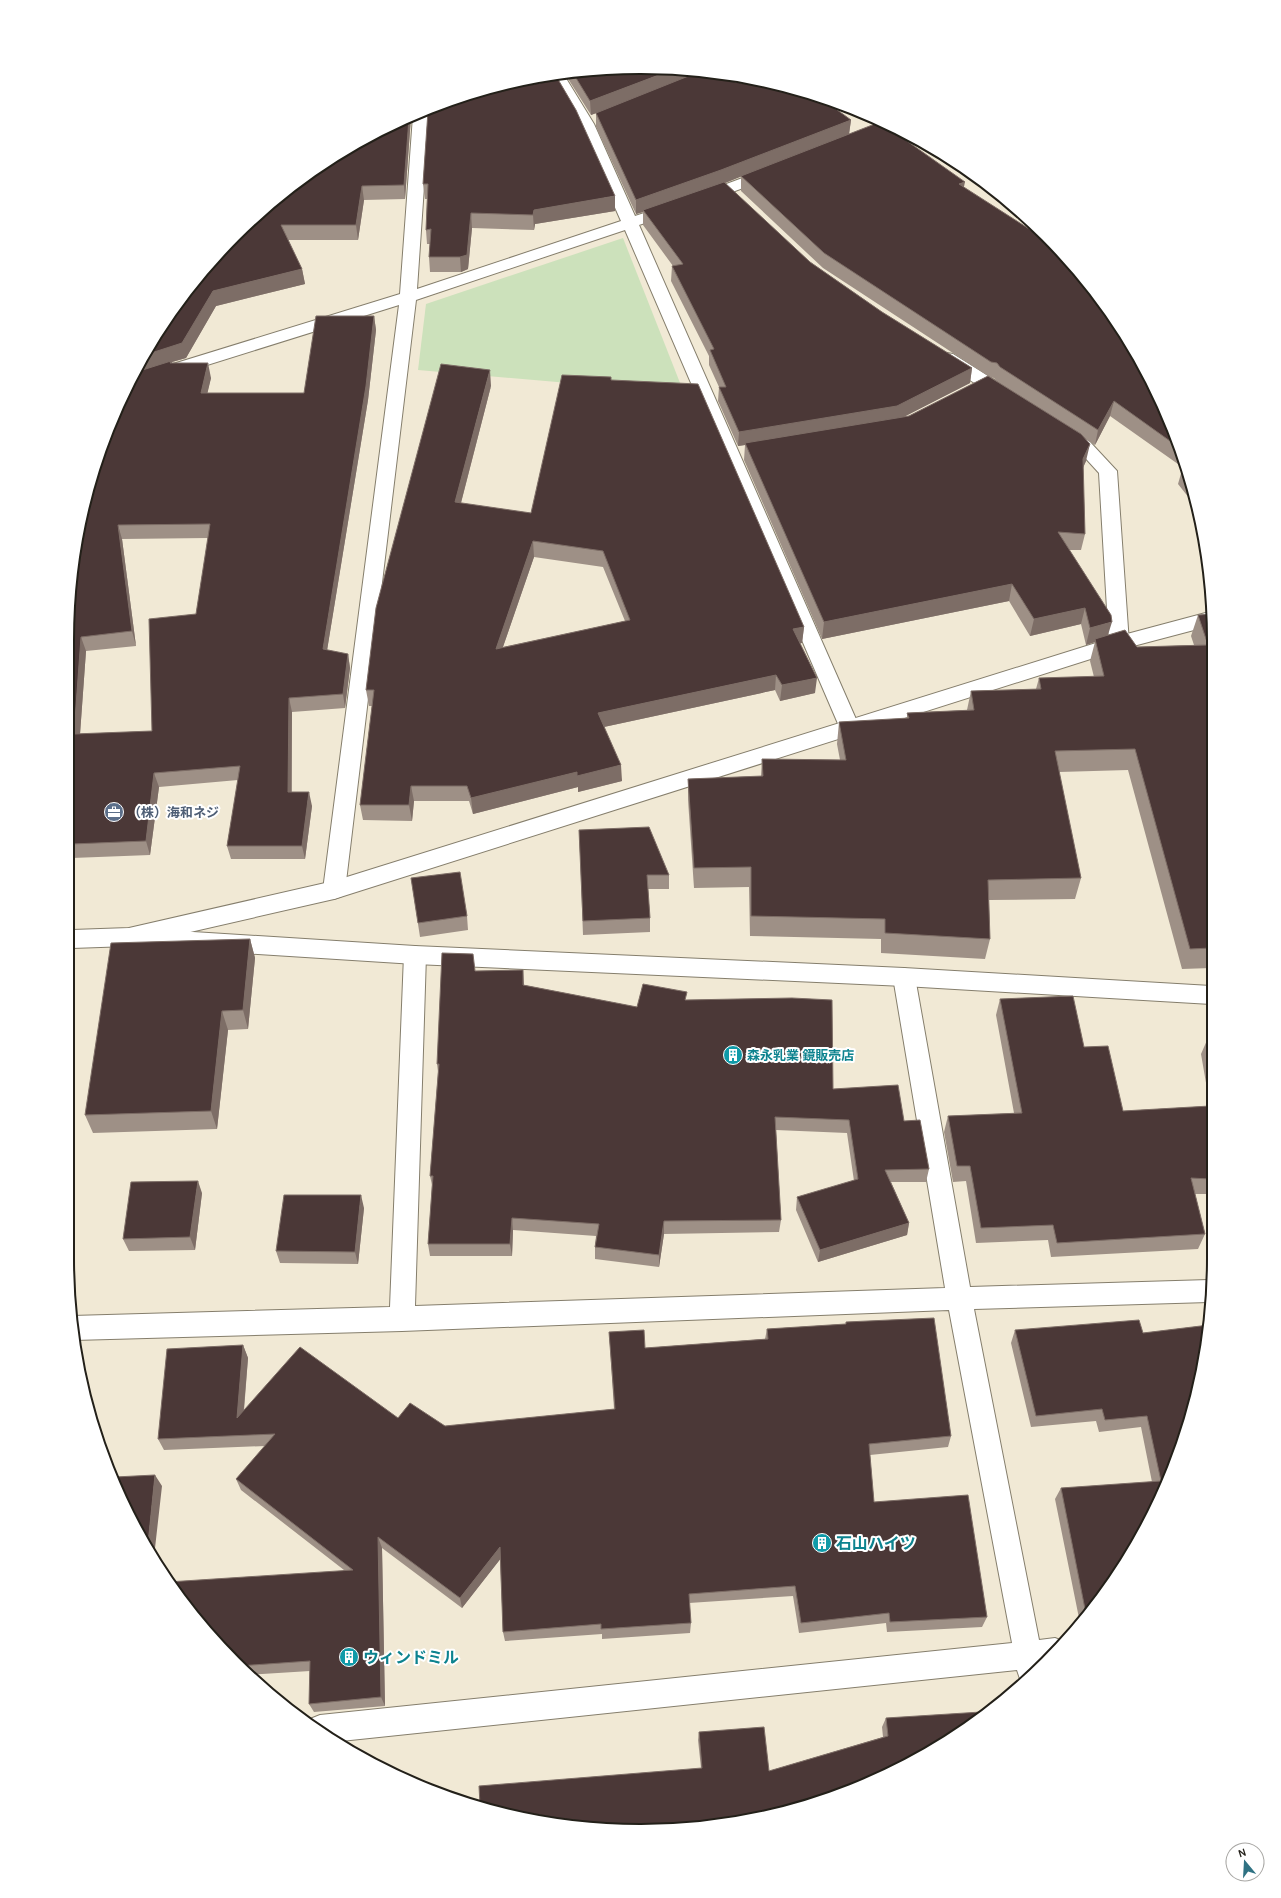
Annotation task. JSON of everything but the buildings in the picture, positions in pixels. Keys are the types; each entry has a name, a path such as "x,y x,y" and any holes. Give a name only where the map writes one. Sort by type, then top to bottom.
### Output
{"street":[{"path":"561,80 593,121 631,224 739,453 849,726"},
{"path":"334,890 408,297 421,118"},
{"path":"726,195 786,166"},
{"path":"151,376 408,297 631,224 690,203"},
{"path":"934,350 1020,404"},
{"path":"968,394 988,384"},
{"path":"1052,425 1084,446 1108,471 1118,643"},
{"path":"129,937 334,890 849,726 1118,643 1206,620"},
{"path":"74,940 129,937 415,955 904,977 1207,995"},
{"path":"402,1319 415,955"},
{"path":"325,1729 1030,1665 959,1298 904,977"},
{"path":"79,1328 402,1319 959,1298 1206,1291"}],"green space":[{"path":"623,238 684,393 418,370 426,304"}],"place":[{"name":"（株）海和ネジ","path":"114,812"},
{"name":"森永乳業 鏡販売店","path":"733,1055"},
{"name":"石山ハイツ","path":"822,1543"},
{"name":"ウィンドミル","path":"349,1657"}]}
